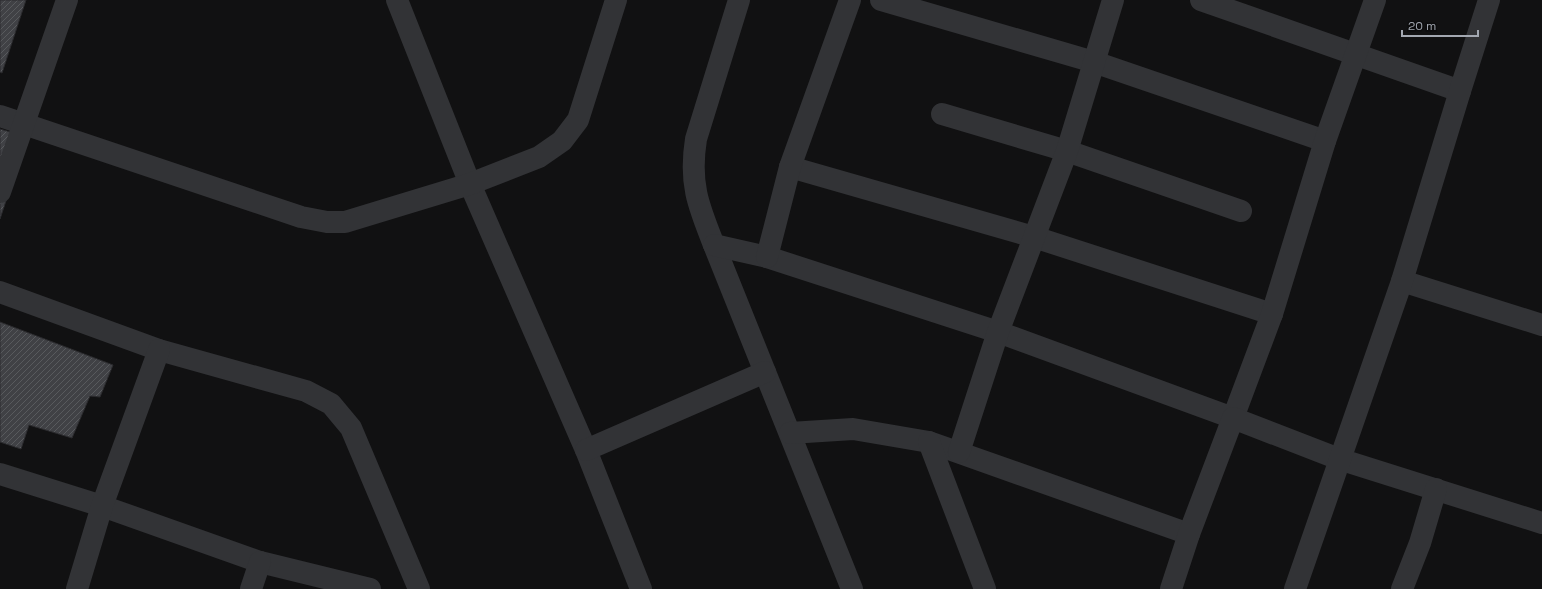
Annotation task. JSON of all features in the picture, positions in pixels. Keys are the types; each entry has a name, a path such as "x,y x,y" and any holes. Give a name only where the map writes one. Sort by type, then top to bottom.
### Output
{"street":[{"path":"0,192 67,0"},
{"path":"397,0 470,184 586,450 641,589"},
{"path":"0,116 302,216 327,222 345,222 470,184 539,157 562,141 578,120 616,0"},
{"path":"739,0 696,139 692,163 695,189 714,245 852,589"},
{"path":"767,257 790,167 850,0"},
{"path":"881,0 1094,62 1325,141"},
{"path":"959,452 998,332 1067,151 1113,0"},
{"path":"1201,0 1460,90"},
{"path":"1171,589 1189,534 1272,314 1325,141 1375,0"},
{"path":"1295,589 1402,281 1489,0"},
{"path":"942,114 1067,151 1241,211"},
{"path":"790,167 1034,237 1272,314"},
{"path":"714,245 767,257 998,332 1233,418 1339,459 1542,523"},
{"path":"1402,281 1542,324"},
{"path":"0,292 159,350 306,391 330,404 351,428 419,589"},
{"path":"77,589 102,506 159,350"},
{"path":"586,450 765,372"},
{"path":"790,433 853,429 929,442 1189,534"},
{"path":"929,442 985,589"},
{"path":"0,474 102,506 260,562 370,589"},
{"path":"1402,589 1420,543 1436,489"},
{"path":"251,589 260,562"}],"building":[{"path":"0,0 26,0 2,73 0,72"},
{"path":"0,129 27,137 0,219"},
{"path":"0,322 113,365 100,397 90,396 72,438 29,425 21,449 0,442"}]}
